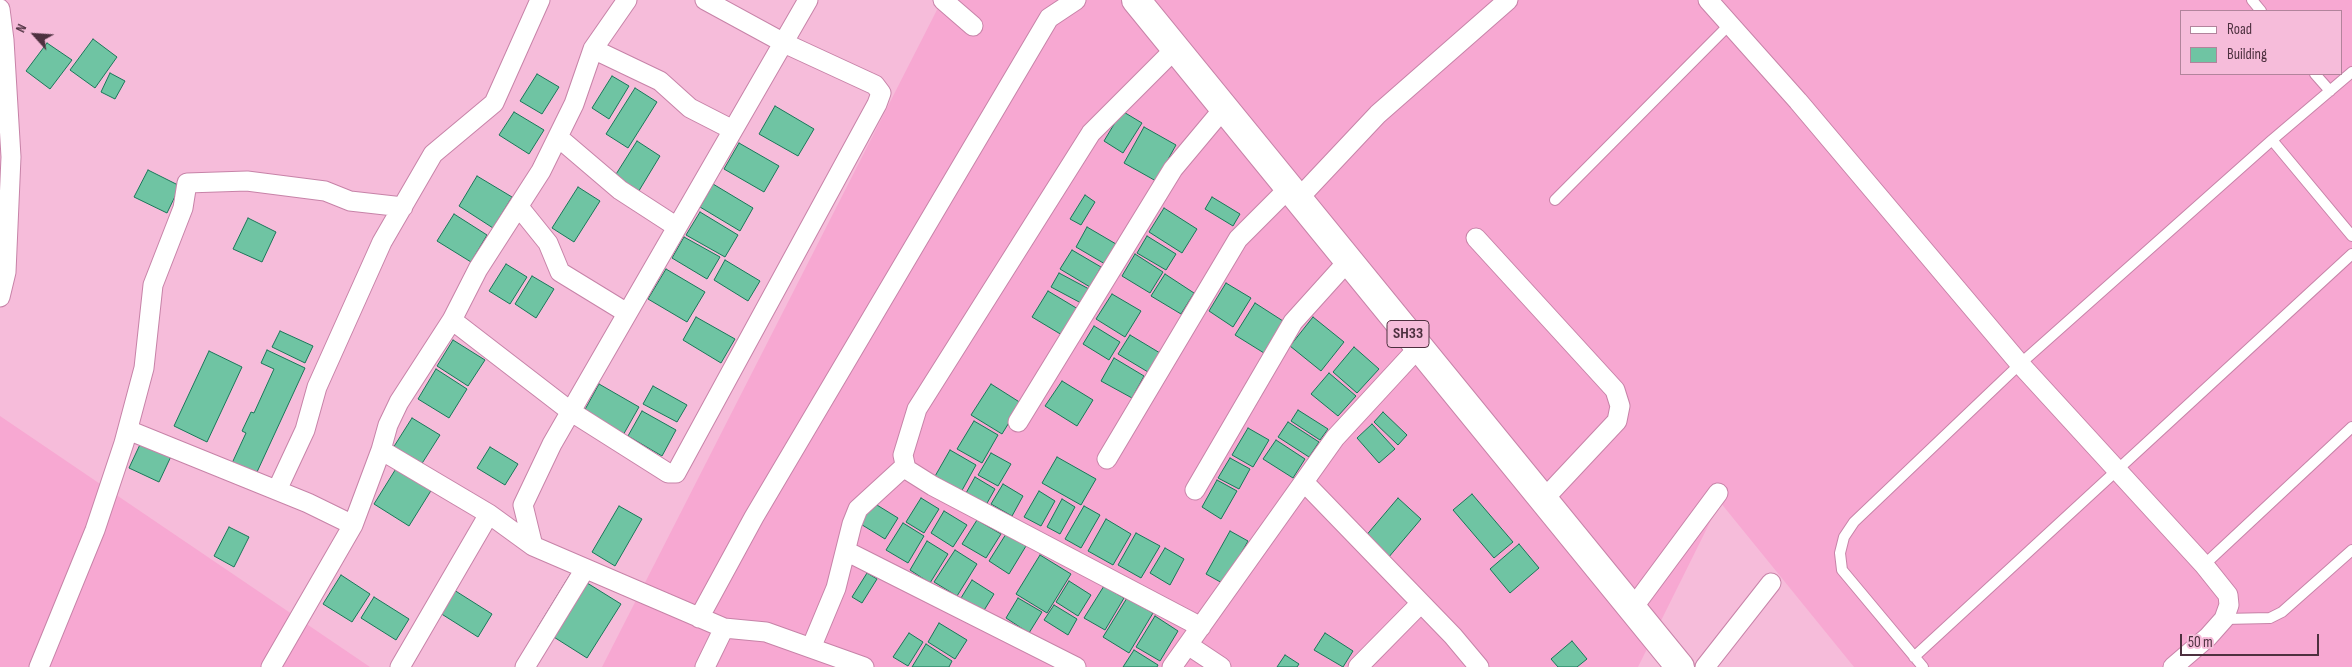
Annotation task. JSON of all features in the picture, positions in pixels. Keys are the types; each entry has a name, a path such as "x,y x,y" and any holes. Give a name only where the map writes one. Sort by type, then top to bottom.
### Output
{"main road":[{"name":"SH33","path":"1136,0 1632,608 1677,666"}],"street":[{"path":"278,490 305,430 317,387 382,242 433,154 494,103 540,0"},
{"path":"271,667 353,525 381,450 388,425 399,402 452,320 478,269 542,171 574,104 594,49 627,0"},
{"path":"452,320 570,411 668,473 676,473 881,93 875,85 784,43 705,0"},
{"path":"533,546 523,505 552,444 808,0"},
{"path":"943,0 973,26"},
{"path":"699,618 754,517 1049,18 1076,0"},
{"path":"1107,459 1238,239 1294,194 1378,114 1508,0"},
{"path":"1708,0 1804,109 2020,364 2204,565 2228,595 2229,605 2224,619 2208,637 2173,667"},
{"path":"0,9 5,50 11,157 5,182 6,272 0,297"},
{"path":"1175,48 1091,133 917,409 903,455 906,469 933,486 1201,627"},
{"path":"594,49 660,81 690,108 733,130"},
{"path":"1018,422 1173,169 1224,108"},
{"path":"559,138 620,190 677,227"},
{"path":"39,667 95,530 128,430 144,368 154,284 183,208 187,183 247,181 325,191 350,201 403,207"},
{"path":"519,206 548,243 560,272 627,313"},
{"path":"1476,238 1615,390 1620,406 1617,421 1544,500"},
{"path":"1195,490 1292,322 1348,261"},
{"path":"1172,667 1335,438 1418,347"},
{"path":"128,430 278,490 353,525"},
{"path":"381,450 489,514 533,546 724,628 766,632 864,667"},
{"path":"811,648 836,588 852,524 858,509 905,466"},
{"path":"1304,482 1421,602 1479,667"},
{"path":"1632,608 1718,493"},
{"path":"400,667 489,514"},
{"path":"846,552 1076,667"},
{"path":"525,667 585,569"},
{"path":"1705,667 1772,583"},
{"path":"1358,667 1421,602"},
{"path":"705,667 724,628"},
{"path":"1188,645 1221,667"}],"lane":[{"path":"2252,0 2260,10"},
{"path":"1555,200 1730,24"},
{"path":"1923,667 1842,570 1840,553 1844,537 1854,522 2020,364 2272,140 2352,72"},
{"path":"2316,75 2330,91"},
{"path":"2272,140 2352,236"},
{"path":"1914,657 2352,254"},
{"path":"2204,565 2352,427"},
{"path":"2224,619 2270,618 2282,612 2352,550"}],"shaded area":[{"path":"942,0 2352,0 2352,667 1854,667 1720,502 1638,667 602,667"},
{"path":"0,416 370,667 0,667"}],"building":[{"path":"93,39 117,57 95,88 70,70"},
{"path":"47,43 72,60 50,89 26,71"},
{"path":"110,73 125,81 115,99 101,92"},
{"path":"537,74 559,87 542,114 520,101"},
{"path":"612,76 629,86 609,119 592,108"},
{"path":"635,88 657,102 628,148 606,134"},
{"path":"775,106 814,129 798,156 759,134"},
{"path":"1122,111 1142,123 1123,153 1104,141"},
{"path":"514,112 544,130 529,154 499,135"},
{"path":"1144,127 1176,145 1156,181 1124,163"},
{"path":"637,141 660,156 637,194 613,179"},
{"path":"739,143 779,166 764,192 724,169"},
{"path":"148,170 180,186 167,213 134,197"},
{"path":"477,176 512,197 493,228 459,206"},
{"path":"713,184 753,208 740,231 700,207"},
{"path":"578,187 600,201 574,242 552,228"},
{"path":"1085,195 1095,202 1081,225 1070,219"},
{"path":"1212,197 1240,214 1233,226 1205,209"},
{"path":"1164,208 1197,229 1182,253 1149,232"},
{"path":"700,212 738,235 725,257 686,235"},
{"path":"454,214 487,235 471,262 437,241"},
{"path":"248,218 276,232 262,262 233,249"},
{"path":"1087,227 1116,244 1105,264 1076,247"},
{"path":"1147,236 1176,254 1166,270 1137,253"},
{"path":"684,237 720,257 707,279 672,258"},
{"path":"1072,250 1101,267 1090,287 1060,269"},
{"path":"1135,254 1163,272 1150,293 1122,276"},
{"path":"725,260 760,281 748,301 714,280"},
{"path":"506,264 527,277 510,304 489,291"},
{"path":"666,269 705,292 687,322 648,299"},
{"path":"1059,273 1089,289 1081,303 1051,287"},
{"path":"1165,274 1194,293 1181,314 1151,296"},
{"path":"532,276 554,289 536,318 515,304"},
{"path":"1226,283 1251,298 1233,327 1209,311"},
{"path":"1048,291 1078,309 1062,335 1032,317"},
{"path":"1112,294 1141,311 1125,337 1096,319"},
{"path":"1255,303 1283,321 1264,353 1235,335"},
{"path":"696,317 735,339 721,363 683,340"},
{"path":"1313,317 1344,342 1321,371 1290,346"},
{"path":"1094,326 1120,342 1109,360 1083,344"},
{"path":"280,331 313,346 305,363 272,347"},
{"path":"1130,335 1160,353 1148,372 1118,354"},
{"path":"453,340 485,360 468,386 437,366"},
{"path":"1354,347 1379,369 1357,393 1333,372"},
{"path":"267,350 305,368 251,485 227,474 246,433 242,431 251,412 254,413 274,369 261,363"},
{"path":"209,351 242,367 207,442 174,426"},
{"path":"1114,358 1144,376 1132,398 1101,381"},
{"path":"436,369 467,389 449,418 418,399"},
{"path":"1329,373 1356,396 1338,416 1311,394"},
{"path":"1062,381 1093,400 1077,426 1045,406"},
{"path":"599,384 639,407 622,437 582,415"},
{"path":"991,384 1021,403 1002,434 971,415"},
{"path":"653,386 687,405 677,422 643,404"},
{"path":"1298,410 1328,429 1320,440 1291,421"},
{"path":"642,411 676,430 662,456 628,436"},
{"path":"1383,412 1407,435 1398,445 1374,422"},
{"path":"412,418 440,435 421,465 393,448"},
{"path":"974,421 998,435 982,463 957,449"},
{"path":"1288,422 1319,442 1309,457 1278,437"},
{"path":"1372,424 1395,449 1379,463 1357,438"},
{"path":"1248,428 1269,440 1253,467 1232,455"},
{"path":"144,436 174,450 159,482 129,468"},
{"path":"1276,440 1305,459 1293,478 1263,459"},
{"path":"490,447 518,464 505,485 477,468"},
{"path":"950,450 976,465 960,494 934,478"},
{"path":"991,453 1011,464 998,486 978,475"},
{"path":"1057,457 1096,479 1081,505 1042,483"},
{"path":"1230,458 1250,469 1239,489 1218,478"},
{"path":"397,467 432,489 409,526 374,504"},
{"path":"975,477 995,489 986,505 966,493"},
{"path":"1217,480 1237,491 1221,519 1202,507"},
{"path":"1003,484 1023,496 1012,516 991,504"},
{"path":"1039,491 1055,501 1041,526 1024,517"},
{"path":"1472,494 1513,542 1494,558 1453,510"},
{"path":"921,498 939,509 924,533 906,522"},
{"path":"1398,498 1421,519 1388,558 1364,538"},
{"path":"1062,499 1075,507 1060,534 1047,527"},
{"path":"872,502 898,518 885,539 859,523"},
{"path":"619,506 642,519 615,566 592,552"},
{"path":"1084,506 1100,515 1081,548 1065,539"},
{"path":"944,511 967,525 953,547 931,533"},
{"path":"1106,519 1131,534 1113,565 1088,551"},
{"path":"977,520 1001,534 986,558 962,544"},
{"path":"903,523 924,536 908,563 886,550"},
{"path":"229,527 249,537 234,567 214,556"},
{"path":"1230,531 1248,541 1224,584 1206,574"},
{"path":"1136,533 1160,546 1141,578 1118,565"},
{"path":"1006,534 1026,546 1009,574 989,561"},
{"path":"927,541 948,554 930,583 910,570"},
{"path":"1519,544 1539,568 1510,593 1490,569"},
{"path":"1165,548 1184,559 1170,585 1150,573"},
{"path":"955,550 977,564 957,596 934,582"},
{"path":"1040,555 1071,574 1047,613 1016,594"},
{"path":"571,573 621,604 587,658 538,627"},
{"path":"867,573 877,579 862,603 852,597"},
{"path":"341,575 370,594 352,622 323,604"},
{"path":"972,580 994,594 983,612 961,598"},
{"path":"1069,581 1091,595 1078,616 1056,602"},
{"path":"1104,586 1124,598 1105,630 1084,618"},
{"path":"454,590 492,614 478,637 440,613"},
{"path":"374,597 409,619 396,640 361,618"},
{"path":"1018,598 1042,612 1029,633 1006,618"},
{"path":"1127,598 1153,613 1129,653 1103,637"},
{"path":"1054,605 1077,619 1068,635 1044,620"},
{"path":"1155,616 1178,631 1160,661 1136,647"},
{"path":"939,623 967,640 955,659 928,642"},
{"path":"909,633 923,642 908,666 893,657"},
{"path":"1325,633 1353,651 1343,667 1314,650"},
{"path":"1572,641 1587,659 1577,667 1558,667 1551,659"},
{"path":"926,644 952,661 949,667 912,667"},
{"path":"1134,650 1158,665 1157,667 1123,667"},
{"path":"1285,655 1299,664 1297,667 1277,667"}]}
